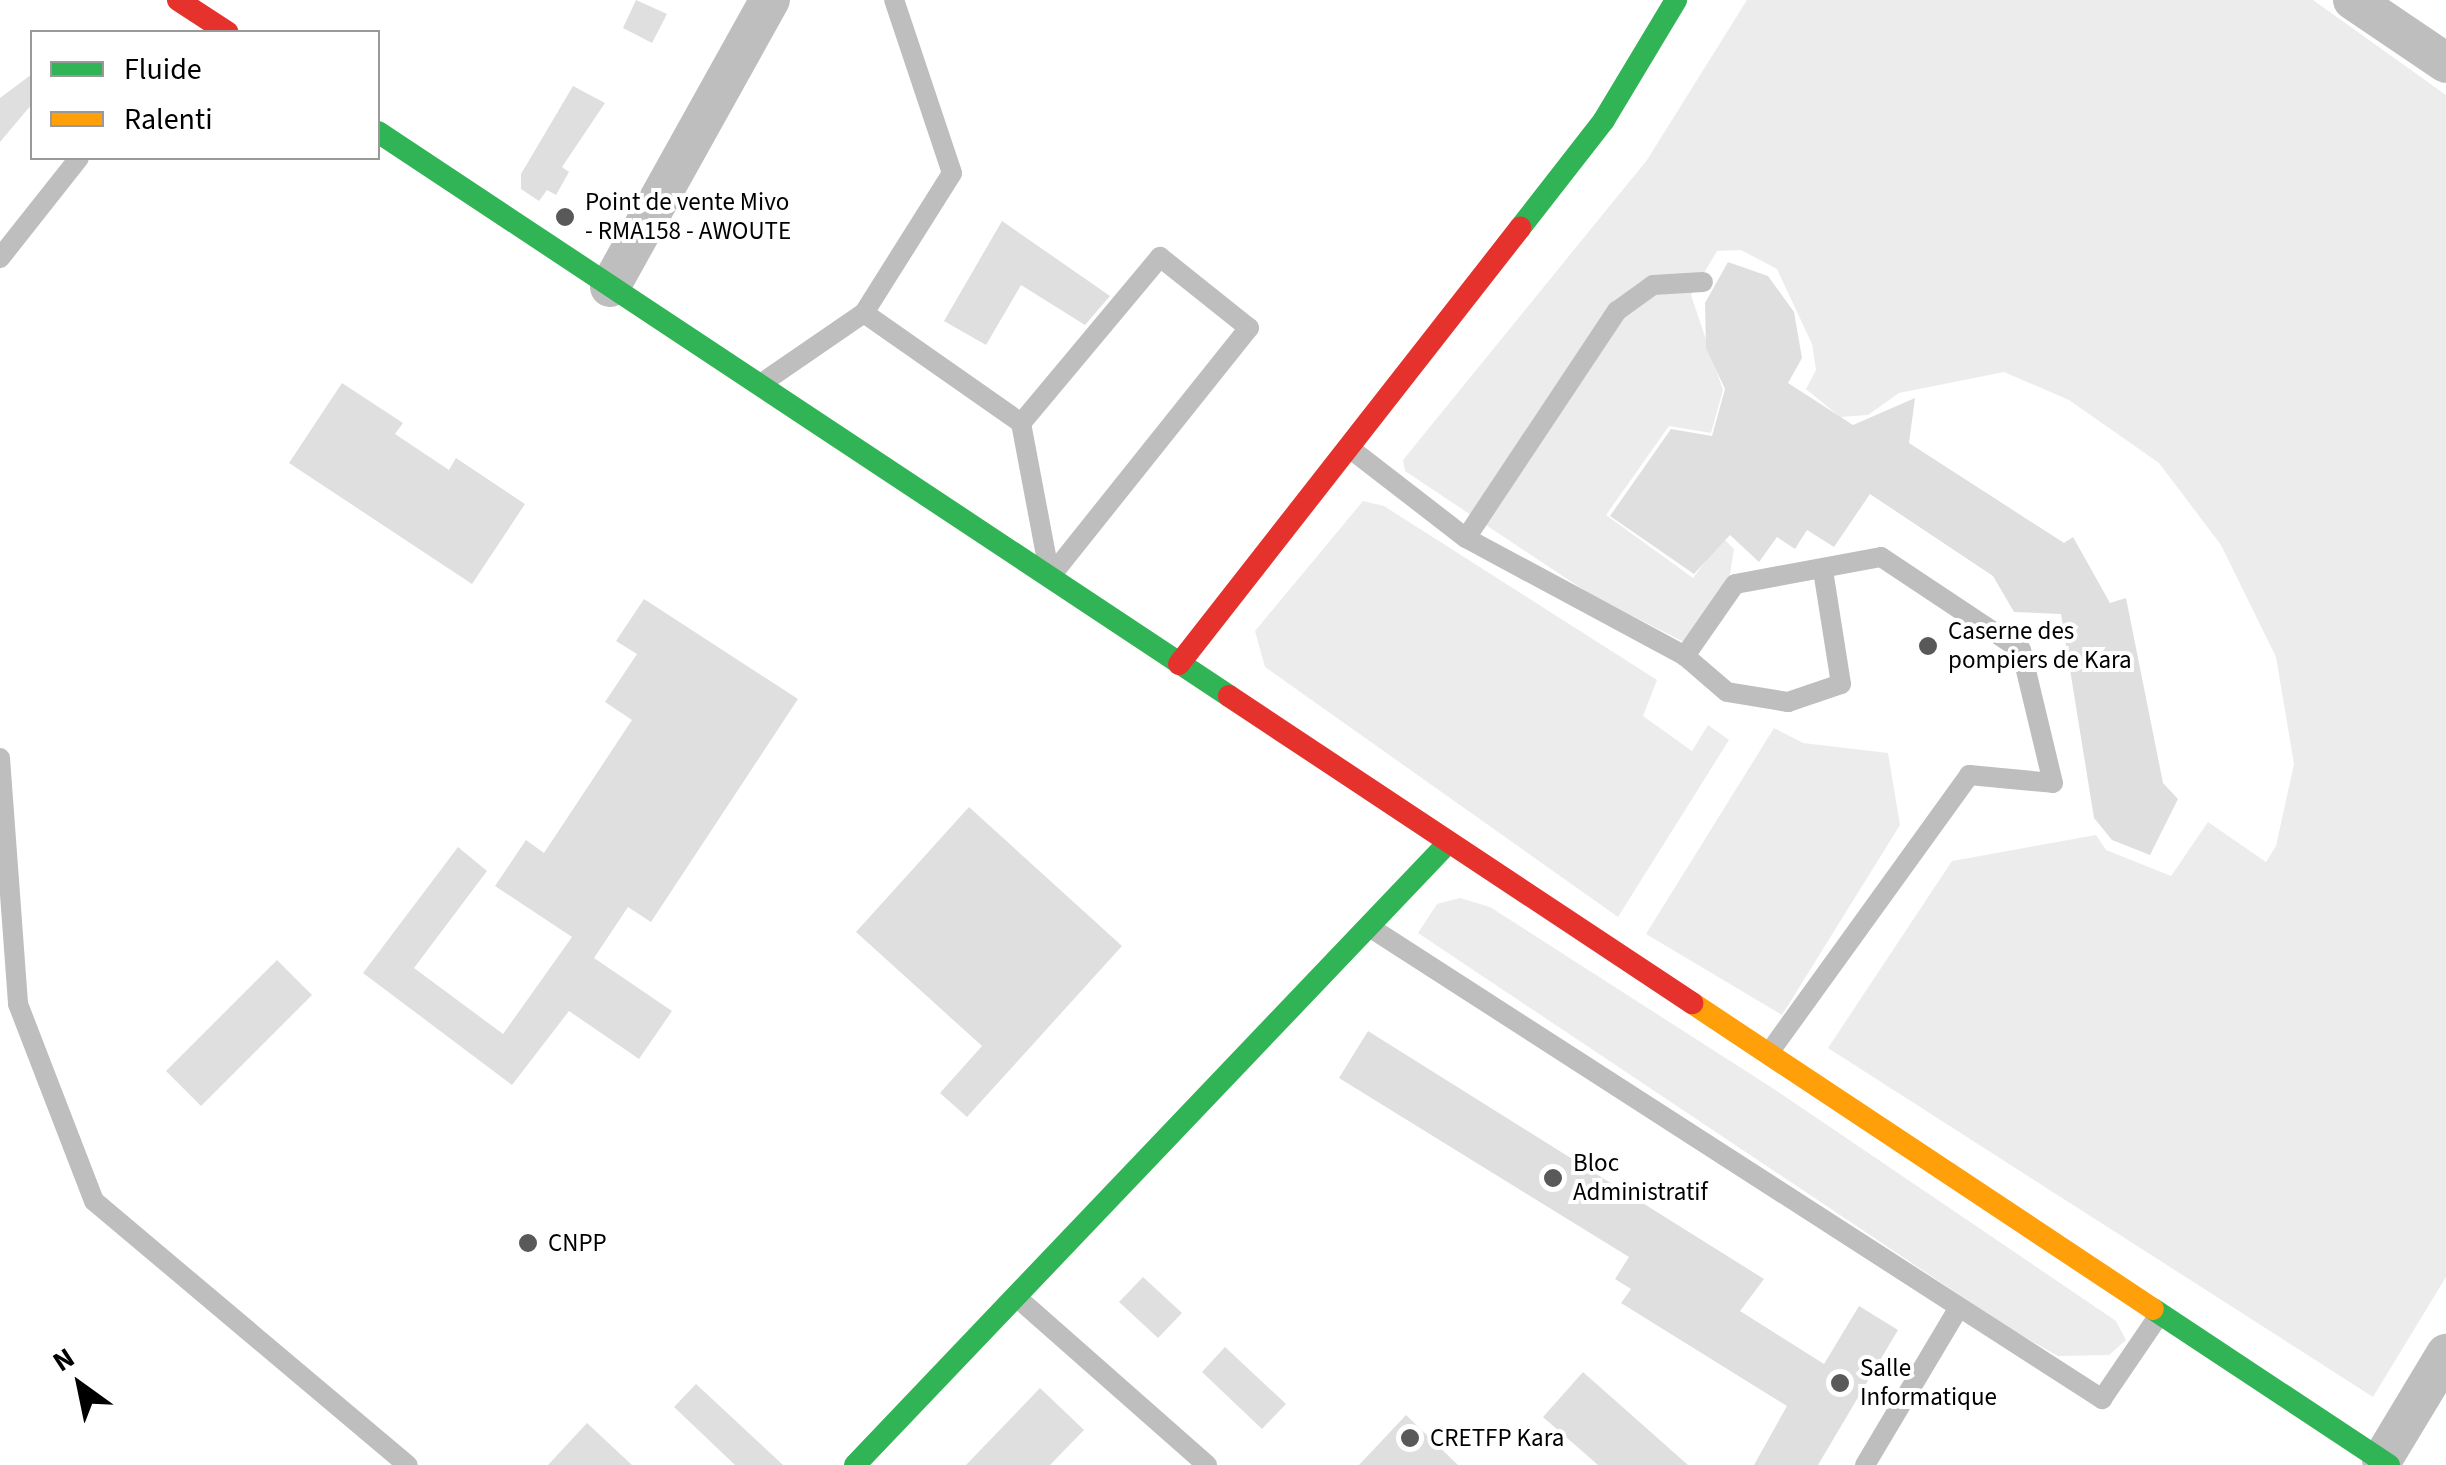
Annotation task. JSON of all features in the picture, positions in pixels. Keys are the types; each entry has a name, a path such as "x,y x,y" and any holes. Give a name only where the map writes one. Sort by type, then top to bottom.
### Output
{"main road":[{"path":"1179,664 1604,120 1676,0"},
{"path":"183,3 224,30"},
{"path":"380,133 2386,1463"},
{"path":"855,1465 1021,1302 1448,843"}],"street":[{"path":"610,287 770,0"},
{"path":"2353,0 2446,62"},
{"path":"2386,1463 2446,1354"}],"lane":[{"path":"758,385 864,313 952,173 894,0"},
{"path":"172,30 183,3"},
{"path":"0,258 76,160"},
{"path":"1021,423 1160,257 1249,328 1050,578"},
{"path":"1466,538 1617,312 1653,284 1702,282"},
{"path":"864,313 1021,423 1050,578"},
{"path":"1348,447 1466,538 1685,656 1727,692 1788,702 1840,684 1822,570"},
{"path":"1685,656 1736,584 1881,557 2021,650 2053,782 1968,775 1766,1055"},
{"path":"0,758 18,1004 94,1201 408,1465"},
{"path":"1370,927 2102,1399 2159,1315"},
{"path":"1021,1302 1207,1465"},
{"path":"1865,1465 1958,1309"}],"shaded area":[{"path":"1747,0 2313,0 2446,95 2446,1277 2373,1397 1828,1048 1952,861 2096,835 2106,850 2171,876 2208,822 2266,862 2276,846 2294,764 2276,657 2221,545 2159,463 2069,400 2004,372 1899,393 1868,415 1840,417 1806,389 1816,370 1812,344 1777,269 1741,250 1717,251 1691,295 1723,390 1711,433 1669,426 1606,515 1693,578 1723,538 1734,549 1728,586 1684,642 1591,595 1405,471 1403,460 1647,160"},
{"path":"1363,501 1384,506 1657,680 1643,716 1692,751 1708,725 1729,740 1618,917 1265,667 1255,631"},
{"path":"1774,728 1803,743 1888,753 1900,825 1782,1015 1646,934"},
{"path":"1460,898 1490,907 1777,1091 2116,1321 2126,1340 2109,1355 2058,1356 2015,1332 1418,933 1437,904"}],"building":[{"path":"636,0 667,14 652,43 623,28"},
{"path":"30,76 30,106 0,142 0,98"},
{"path":"573,86 605,103 562,167 569,172 556,195 547,190 539,201 521,189 521,174"},
{"path":"1002,221 1110,296 1085,325 1021,285 986,345 944,321"},
{"path":"1728,262 1768,276 1794,312 1802,358 1788,383 1853,425 1915,398 1909,443 2064,543 2073,537 2110,603 2126,598 2163,783 2178,799 2150,855 2112,840 2094,818 2061,614 2014,612 1993,576 1870,494 1834,547 1807,530 1795,549 1777,537 1759,562 1730,535 1694,574 1610,516 1671,429 1712,436 1725,389 1706,348 1705,303"},
{"path":"342,383 403,423 395,434 449,470 456,458 525,504 472,584 289,463"},
{"path":"644,599 798,699 651,922 628,907 594,958 672,1011 639,1059 569,1011 512,1085 363,973 458,847 487,871 414,968 503,1034 572,937 495,886 526,840 544,853 632,720 605,702 637,654 616,641"},
{"path":"969,807 1122,946 967,1117 940,1093 982,1046 856,932"},
{"path":"277,960 312,995 201,1106 166,1071"},
{"path":"1368,1031 1764,1279 1740,1311 1824,1364 1859,1306 1898,1330 1818,1465 1754,1465 1787,1406 1621,1303 1631,1289 1615,1279 1629,1257 1339,1078"},
{"path":"1143,1277 1182,1313 1158,1338 1119,1302"},
{"path":"1225,1347 1286,1404 1262,1429 1202,1372"},
{"path":"1583,1372 1688,1465 1598,1465 1543,1417"},
{"path":"696,1384 783,1465 735,1465 674,1407"},
{"path":"1040,1388 1084,1430 1050,1465 966,1465"},
{"path":"1406,1415 1458,1465 1359,1465"},
{"path":"587,1423 632,1465 548,1465"}],"traffic: fast":[{"path":"1520,228 1604,120 1676,0"},
{"path":"380,133 1229,696"},
{"path":"855,1465 1448,843"},
{"path":"2153,1309 2389,1465"}],"traffic: slow":[{"path":"1692,1003 2153,1309"}],"traffic: jam":[{"path":"178,0 224,30"},
{"path":"1179,664 1520,228"},
{"path":"1229,696 1692,1003"}],"place":[{"name":"Point de vente Mivo - RMA158 - AWOUTE","path":"565,217"},
{"name":"Caserne des pompiers de Kara","path":"1928,646"},
{"name":"Bloc Administratif","path":"1553,1178"},
{"name":"CNPP","path":"528,1243"},
{"name":"Salle Informatique","path":"1840,1383"},
{"name":"CRETFP Kara","path":"1410,1438"}]}
